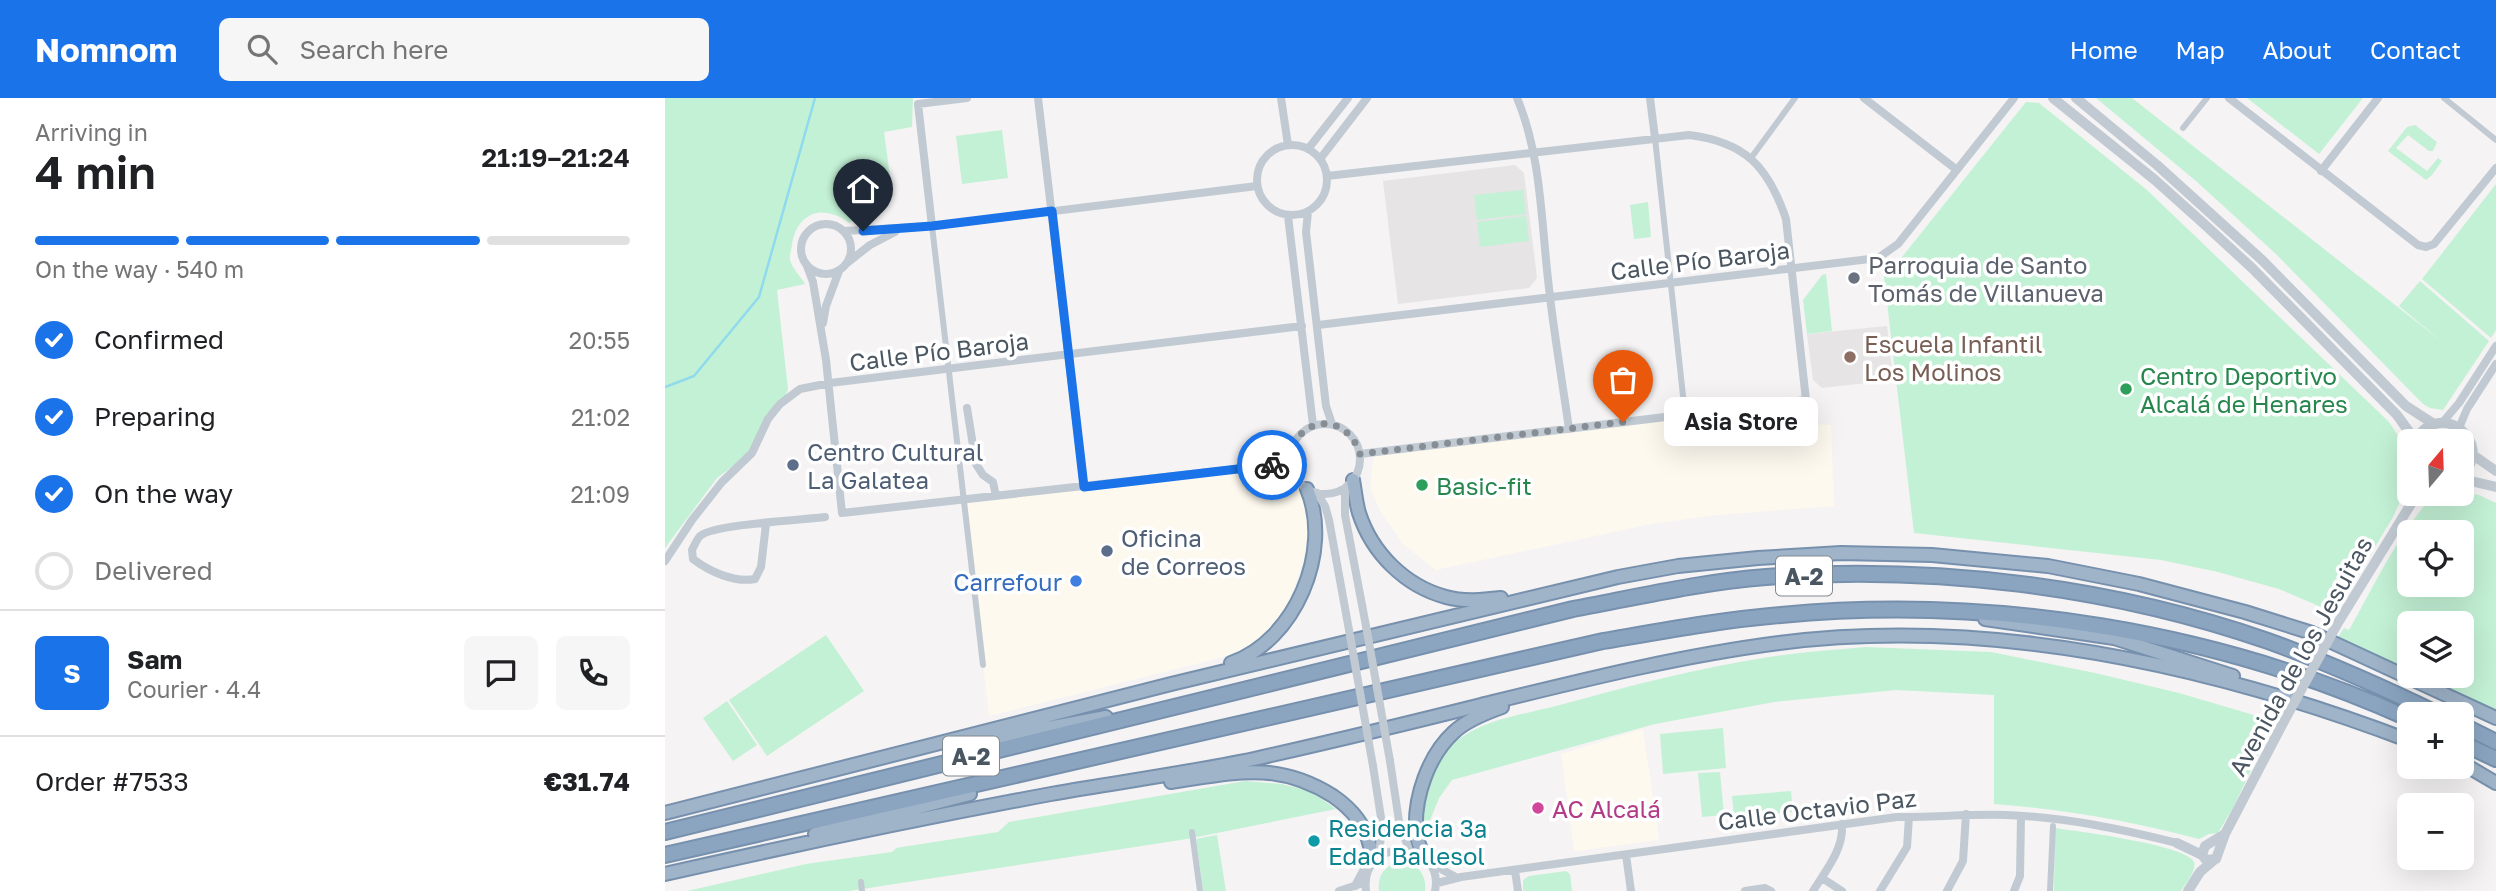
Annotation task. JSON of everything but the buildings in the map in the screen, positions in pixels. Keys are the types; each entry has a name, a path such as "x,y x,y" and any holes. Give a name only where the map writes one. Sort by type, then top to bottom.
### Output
{"highway":[{"path":"1349,484 1358,511 1378,551 1401,574 1421,588 1448,598 1477,601 1502,598 1597,577 1618,577"},
{"path":"1171,684 1242,659 1260,648 1291,615 1301,597 1315,538 1316,516 1312,491"},
{"path":"665,813 1171,684 1618,577 1678,566 1745,559 1841,554 1932,555 2048,566 2139,584 2312,633 2496,718"},
{"name":"A-2","path":"665,832 1573,609 1690,586 1766,577 1844,575 1966,578 2048,587 2134,604 2264,640 2336,667 2414,702"},
{"name":"A-2","path":"665,855 1603,641 1783,614 1867,611 2005,613 2084,623 2204,647 2334,688 2397,714"},
{"path":"1954,612 2002,622 2074,630 2114,638 2234,676 2268,692"},
{"path":"665,874 1049,795 1248,760 1667,661 1780,643 1919,636 2033,643 2081,649 2127,657 2268,692 2397,736"},
{"path":"1424,858 1414,847 1421,789 1429,767 1454,732 1477,717 1582,680"},
{"path":"859,763 1196,701"},
{"path":"2474,731 2496,742"},
{"path":"2474,749 2496,759"},
{"path":"755,854 862,821 1061,772 1103,756"},
{"path":"2474,768 2496,777"},
{"path":"2474,770 2496,783"},
{"path":"1049,795 1244,772 1282,774 1307,782 1348,806 1362,824 1373,856"}],"street":[{"path":"967,98 918,104 983,664"},
{"path":"1038,98 1084,487"},
{"path":"1281,98 1287,145"},
{"path":"1308,149 1348,98"},
{"path":"1320,159 1367,98"},
{"path":"1517,98 1529,126 1534,152 1550,297 1569,429"},
{"path":"1650,98 1685,414"},
{"path":"1751,158 1795,98"},
{"path":"1864,98 1957,170"},
{"name":"Calle Pío Baroja","path":"1318,325 1878,258 1898,244 2014,98"},
{"path":"2053,98 2155,180 2252,268 2397,415 2407,429"},
{"path":"2076,98 2263,260 2406,406 2438,423 2459,428 2467,409 2496,364"},
{"path":"2183,128 2207,98"},
{"path":"2229,98 2418,245 2426,247 2434,244 2496,169"},
{"path":"2321,171 2378,98"},
{"path":"2444,98 2496,140"},
{"path":"1327,176 1655,138 1689,135 1709,137 1728,143 1751,158 1765,172 1777,191 1786,219 1792,268 1806,400 1360,454"},
{"path":"1287,145 1308,149 1320,159 1327,176 1326,191 1322,199 1308,212 1288,216 1272,209 1263,201 1257,186 1257,173 1261,163 1268,154 1287,145"},
{"path":"844,232 932,226 1257,186"},
{"path":"1308,212 1306,232 1325,399 1332,424"},
{"path":"1288,216 1313,425"},
{"path":"846,264 851,251 844,232 838,227 822,224 808,231 801,244 803,260 813,282 821,329 842,513 1290,463"},
{"path":"821,329 839,271 888,234 914,226"},
{"path":"807,266 822,274 839,271"},
{"name":"Calle Pío Baroja","path":"665,561 722,482 752,453 768,419 780,404 800,389 829,383 1302,326"},
{"path":"2426,429 2438,423 2459,403 2496,346"},
{"path":"967,408 975,464 983,475 993,482 996,496"},
{"path":"1366,891 1366,881 1382,824 1349,630 1325,506 1294,476 1290,463 1294,440 1302,431 1313,425 1332,424 1351,435 1360,454 1359,468 1349,484 1345,517 1399,821 1414,847 1455,878 1443,891"},
{"path":"2475,456 2496,471"},
{"path":"2475,481 2496,487"},
{"path":"1312,491 1334,493 1349,484"},
{"name":"Avenida de los Jesuitas","path":"2209,853 2225,834 2336,626 2409,506"},
{"path":"766,524 761,567 755,579 741,582 693,559 692,550 701,536 729,528 825,517"},
{"path":"1947,891 1963,861 1966,814"},
{"name":"Calle Octavio Paz","path":"1436,887 1455,878 1842,824 1966,814 2065,820 2123,829 2209,853"},
{"path":"2014,891 2020,876 2021,816"},
{"path":"1880,891 1907,847 1909,817"},
{"path":"1814,891 1840,846 1842,824"},
{"path":"2050,891 2053,826"},
{"path":"1192,832 1200,891"},
{"path":"1355,887 1373,856 1414,847"},
{"path":"2188,891 2209,853"},
{"path":"1626,855 1631,891"},
{"path":"1424,858 1434,873 1436,887"},
{"path":"1515,871 1518,891"},
{"name":"Calle Octavio Paz","path":"1434,873 1455,878"},
{"path":"1822,878 1842,891"},
{"path":"1339,891 1366,881"},
{"path":"861,882 862,891"},
{"path":"1745,891 1765,888 1771,891"}],"shaded area":[{"path":"1515,165 1524,173 1537,278 1529,288 1398,304 1383,181"},
{"name":"Escuela Infantil Los Molinos","path":"1887,326 1893,380 1822,388 1813,380 1807,334"},
{"path":"1806,400 1812,424 1831,425 1834,506 1717,515 1651,524 1436,570 1403,544 1380,511 1370,488 1374,452"},
{"path":"1290,463 1294,476 1307,489 1310,517 1304,560 1288,606 1264,636 1235,654 989,716 964,500"},
{"path":"1643,729 1659,840 1574,850 1561,754"}],"green space":[{"path":"665,98 913,98 912,127 884,132 892,191 849,197 852,221 849,223 830,214 813,214 800,224 795,233 790,258 805,284 777,290 788,389 786,395 745,457 717,478 665,548"},
{"path":"2096,98 2132,98 2441,341 2399,306 2420,281 2489,341 2443,410 2423,404 2276,254 2196,181"},
{"path":"2247,98 2363,98 2319,154"},
{"name":"Centro Deportivo Alcalá de Henares","path":"2026,102 2039,103 2147,190 2389,422 2397,434 2398,506 2335,613 2279,589 2161,560 1914,533 1883,268 1902,257"},
{"path":"2415,125 2437,142 2433,151 2429,151 2408,135 2396,148 2427,171 2438,158 2442,161 2426,180 2388,151 2407,127"},
{"path":"1002,130 1008,178 962,184 956,136"},
{"path":"2496,184 2496,330 2491,338 2422,279"},
{"path":"1523,190 1526,214 1477,220 1474,195"},
{"path":"1648,202 1651,237 1634,239 1630,205"},
{"path":"1526,216 1529,241 1480,247 1477,222"},
{"path":"1826,274 1832,331 1807,334 1803,300 1822,275"},
{"path":"2475,494 2496,503 2496,711 2447,688 2474,688 2474,611 2397,611 2397,664 2338,637 2344,628 2349,630 2397,545 2397,597 2474,597 2474,520 2414,520 2425,506 2475,506"},
{"path":"826,635 864,691 767,756 729,700"},
{"path":"1865,647 1991,652 2179,693 2274,721 2234,806 2218,833 2199,839 2097,817 1994,804 1994,695 1896,690 1774,702 1655,724 1452,780 1439,798 1427,828 1420,828 1427,789 1438,761 1456,742 1483,726 1513,716 1716,666 1781,655"},
{"path":"727,701 757,745 733,761 703,718"},
{"path":"1723,728 1726,768 1663,774 1660,734"},
{"path":"1720,772 1724,815 1702,817 1698,773"},
{"path":"1245,781 1281,784 1310,791 1336,809 1187,839 849,891 687,891 806,864 892,852 896,848 998,832 1009,822"},
{"path":"1791,791 1793,812 1734,817 1732,796"},
{"path":"2055,828 2172,850 2194,862 2194,869 2181,891 2054,891"},
{"path":"1217,835 1226,891 1203,891 1196,839"},
{"path":"1403,861 1420,871 1425,880 1425,891 1379,891 1384,871"},
{"path":"1566,871 1570,874 1572,891 1523,891 1523,880 1529,876"}],"waterway":[{"path":"665,387 694,376 759,297 815,98"}],"way so far":[{"path":"1272,465 1290,463 1294,440 1302,431 1322,423 1342,428 1351,435 1360,454 1623,422"}],"place":[{"name":"Parroquia de Santo Tomás de Villanueva","path":"1854,278"},
{"name":"Escuela Infantil Los Molinos","path":"1850,357"},
{"name":"Centro Deportivo Alcalá de Henares","path":"2126,389"},
{"name":"Asia Store","path":"1623,422"},
{"name":"Centro Cultural La Galatea","path":"793,465"},
{"name":"Basic-fit","path":"1422,485"},
{"name":"Oficina de Correos","path":"1107,551"},
{"name":"Carrefour","path":"1076,581"},
{"name":"AC Alcalá","path":"1538,808"},
{"name":"Residencia 3ª Edad Ballesol","path":"1314,841"}],"route":[{"path":"863,231 932,226 1052,211 1084,487 1272,465"}]}
